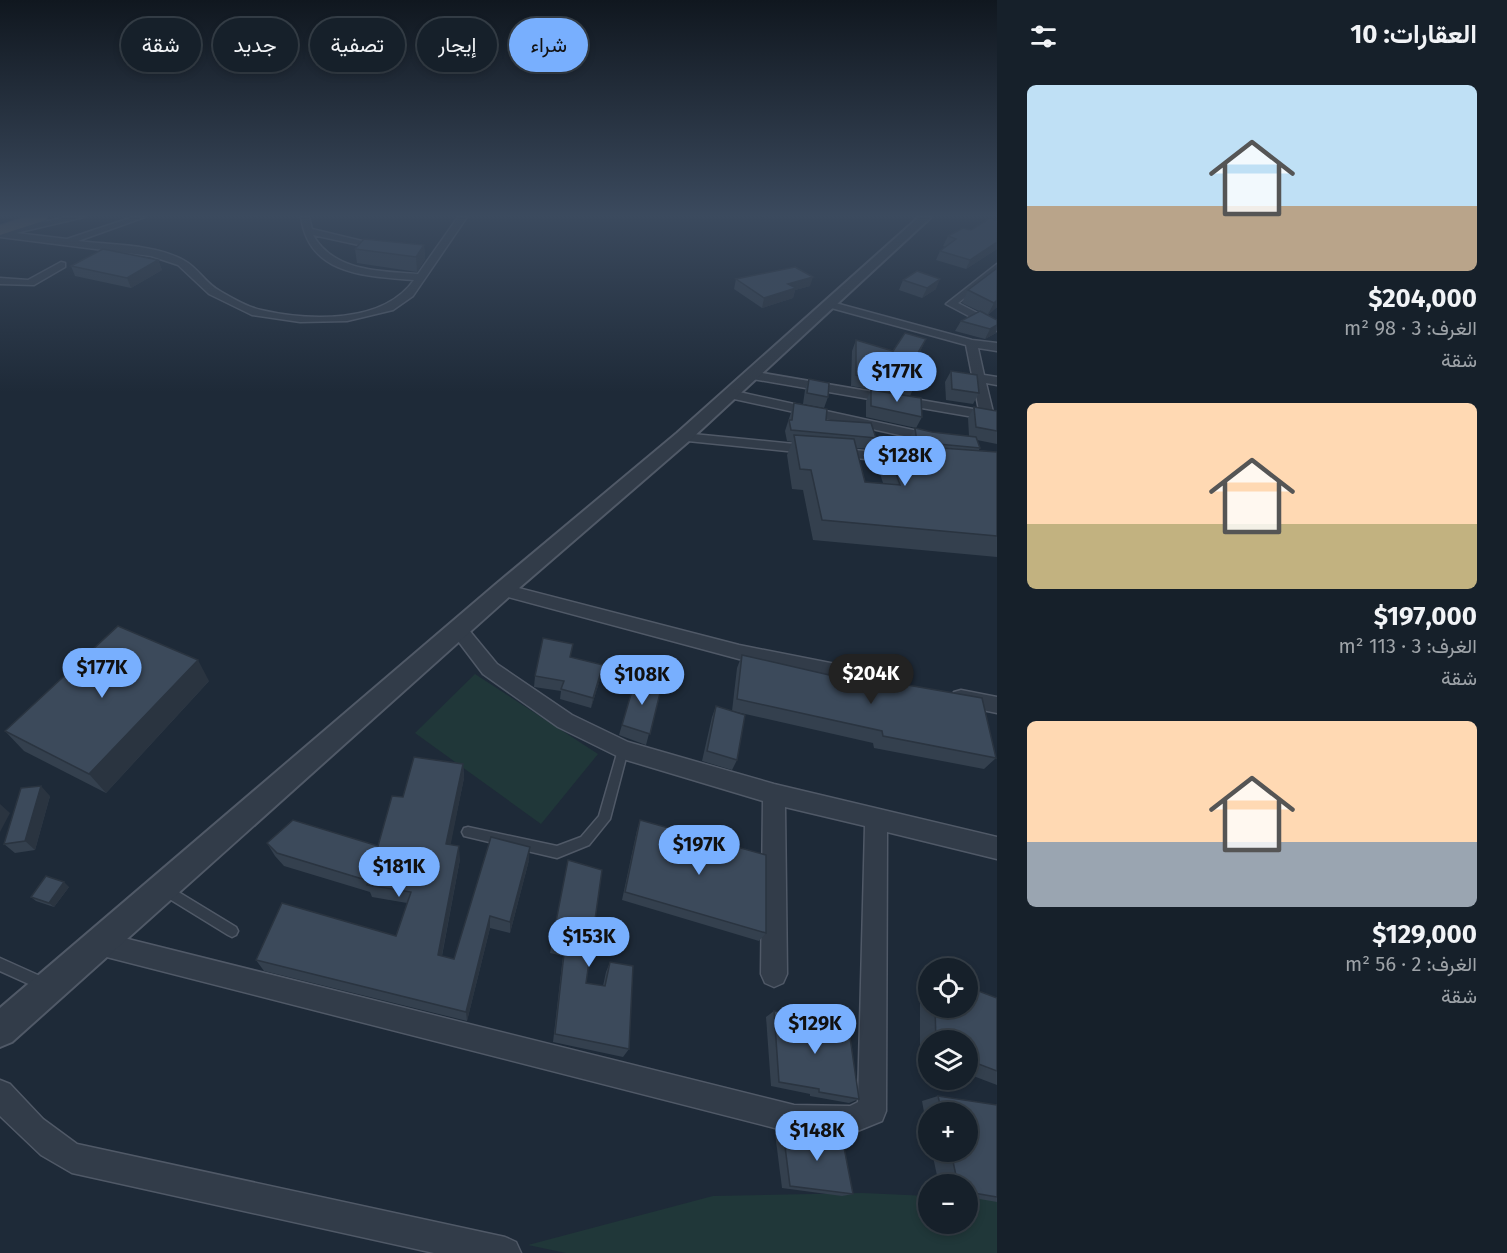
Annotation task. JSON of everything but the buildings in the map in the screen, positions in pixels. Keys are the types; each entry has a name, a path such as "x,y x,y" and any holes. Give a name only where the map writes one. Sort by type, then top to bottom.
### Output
{"street":[{"path":"0,281 30,283 43,275"},
{"path":"195,275 213,292 234,305 256,313 300,319 347,318 388,308 409,294 420,277 405,275"},
{"path":"0,1030 458,629 683,437 860,275"},
{"path":"986,275 951,304 997,327"},
{"path":"828,304 972,344 996,345"},
{"path":"751,375 992,416 979,378 972,344"},
{"path":"979,378 997,381"},
{"path":"730,394 927,437"},
{"path":"683,437 774,448 924,461"},
{"path":"503,590 729,649 903,686"},
{"path":"458,629 490,669 566,721 623,750 774,794 997,848"},
{"path":"938,693 997,705"},
{"path":"774,794 774,974"},
{"path":"100,944 794,1119 850,1120 872,1111 876,817"},
{"path":"0,1094 28,1127 50,1145 72,1158 505,1253"}],"lane":[{"path":"468,832 557,852 585,841 604,819 623,750"},
{"path":"162,888 232,931"},
{"path":"0,964 48,987"}],"green space":[{"path":"475,674 598,754 541,824 415,733"},
{"path":"863,1193 918,1196 918,1234 978,1234 978,1198 997,1199 997,1253 566,1253 528,1245 713,1196"}]}
